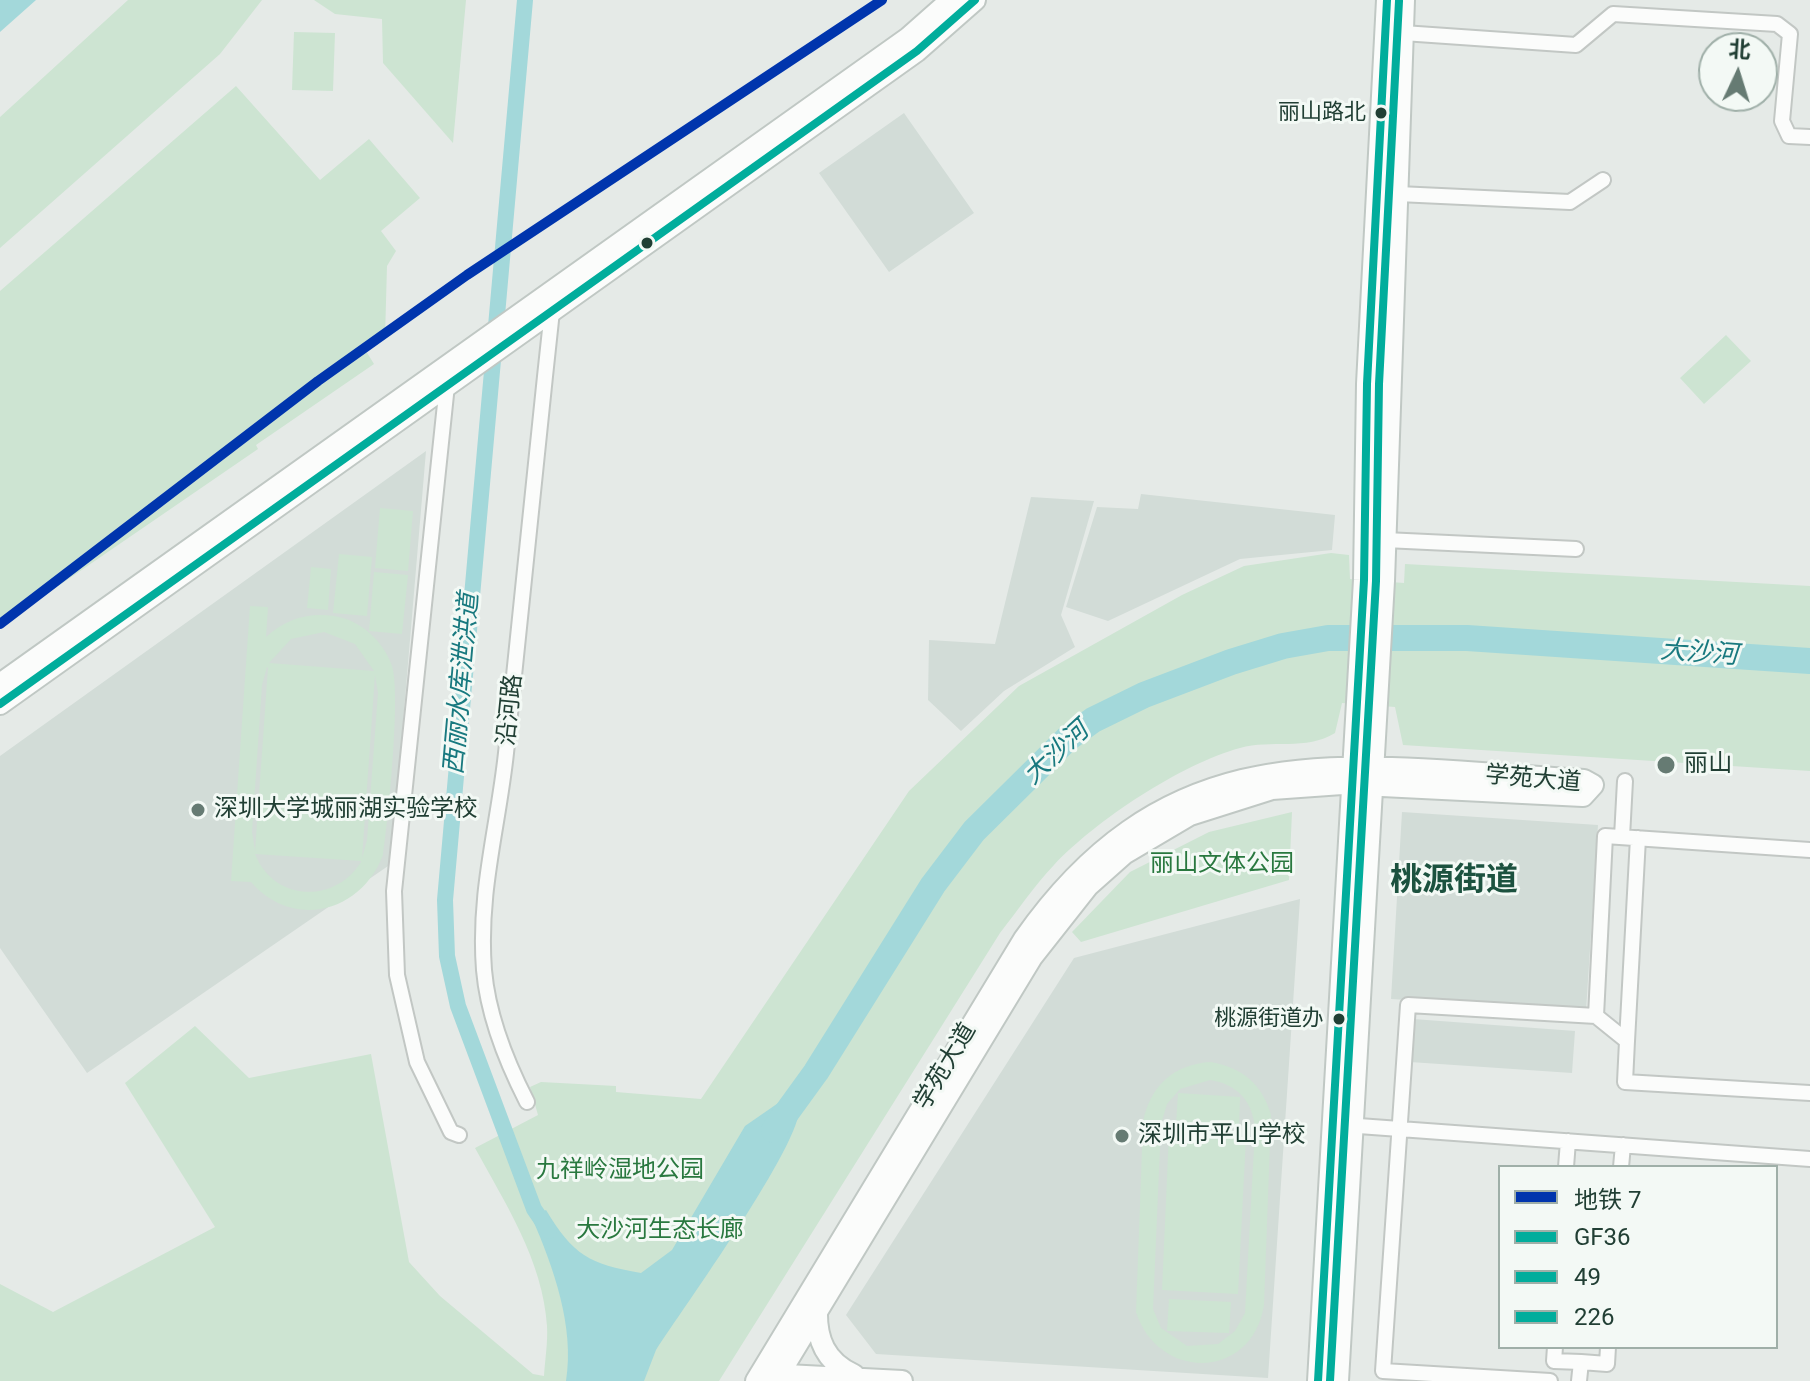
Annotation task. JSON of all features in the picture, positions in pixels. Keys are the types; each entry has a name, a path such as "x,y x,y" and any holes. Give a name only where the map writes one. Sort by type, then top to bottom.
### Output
{"street":[{"path":"0,684 486,348 908,38 951,0"},
{"path":"547,304 917,51 975,0"},
{"path":"1318,1381 1342,1125 1374,580 1367,384 1387,0"},
{"path":"1374,580 1385,540 1404,0"},
{"path":"1403,33 1576,45 1613,14 1777,24 1790,34 1782,121 1789,136 1810,137"},
{"path":"1398,194 1570,202 1603,180"},
{"name":"沿河路","path":"527,1102 493,1018 484,973 482,922 486,871 506,757 547,304"},
{"path":"0,704 447,385 486,348"},
{"path":"447,385 394,891 397,975 417,1062 451,1132 459,1135"},
{"path":"1385,540 1576,549"},
{"name":"学苑大道","path":"1270,773 1584,780 1593,785 1583,796 1363,776 1272,789 1208,807 1149,837 1088,886 1019,977 817,1309 766,1379 1005,969 1040,917 1073,876 1125,832 1195,794 1270,773"},
{"path":"1622,837 1625,781"},
{"path":"1596,1016 1605,836 1810,850"},
{"path":"1638,838 1625,1082 1810,1093"},
{"path":"1550,1381 1383,1371 1408,1005 1596,1016 1627,1041"},
{"path":"1342,1125 1810,1159"},
{"path":"1338,1381 1342,1125"},
{"path":"1566,1165 1568,1141"},
{"path":"1621,1165 1623,1145"},
{"path":"817,1309 817,1331 825,1352 842,1370 866,1379"},
{"path":"1555,1349 1554,1361 1607,1364 1608,1349"},
{"path":"1579,1381 1581,1362"},
{"path":"766,1379 902,1381"}],"shaded area":[{"path":"904,113 974,213 889,272 819,173"},
{"name":"深圳大学城丽湖实验学校","path":"426,451 391,864 87,1073 0,948 0,756"},
{"path":"1141,494 1335,515 1332,550 1240,559 1108,621 1066,607 1097,507 1138,509"},
{"path":"1031,497 1094,501 1061,615 1075,647 1004,691 961,731 928,700 929,640 995,644"},
{"path":"1402,812 1598,825 1586,1011 1391,999"},
{"name":"深圳市平山学校","path":"1300,899 1268,1378 876,1354 846,1315 1074,958"},
{"path":"1413,1019 1575,1031 1572,1073 1410,1062"}],"green space":[{"path":"128,0 262,0 220,54 0,248 0,117"},
{"path":"314,0 466,0 453,143 383,63 382,19 335,14"},
{"path":"294,32 335,33 333,91 292,90"},
{"path":"236,86 320,180 369,139 420,198 381,231 396,251 387,266 385,338 366,351 374,364 256,445 258,449 0,626 0,291"},
{"path":"1726,335 1751,361 1704,404 1680,378"},
{"path":"380,508 413,511 408,571 375,568"},
{"name":"大沙河生态长廊","path":"1331,553 1349,555 1350,579 1404,583 1405,564 1810,586 1810,771 1403,745 1395,707 1342,703 1335,733 1324,738 1312,742 1240,748 1166,780 1115,813 1071,848 1040,881 1000,933 719,1381 0,1381 0,1284 53,1312 215,1227 125,1083 195,1026 249,1078 371,1054 409,1262 440,1296 533,1374 544,1376 547,1326 538,1278 521,1233 475,1148 538,1115 530,1087 541,1082 616,1086 616,1092 701,1099 909,791 1019,686 1182,595 1244,566"},
{"path":"339,554 372,557 367,616 333,613"},
{"path":"311,567 331,569 328,610 307,608"},
{"path":"374,572 408,575 402,634 369,631"},
{"path":"250,606 268,607 266,637 289,621 307,616 334,616 353,622 383,648 392,666 394,681 393,759 383,855 373,875 359,890 343,902 324,908 305,910 286,906 268,897 251,882 231,881","holes":["324,632 355,644 374,671 269,663 291,639","267,667 255,851 252,832 262,685","375,675 378,693 367,840 362,858","255,854 361,861 350,876 321,891 290,889 264,870"]},
{"name":"丽山文体公园","path":"1292,812 1289,880 1081,942 1072,932 1130,872 1209,832"},
{"path":"1211,1062 1242,1073 1262,1094 1271,1115 1264,1305 1256,1330 1242,1348 1224,1359 1204,1363 1183,1360 1164,1351 1147,1335 1136,1312 1146,1109 1166,1079 1175,1072","holes":["1210,1080 1220,1082 1242,1096 1254,1119 1245,1313 1235,1331 1218,1344 1187,1346 1161,1328 1153,1309 1161,1124 1167,1104 1180,1089"]},
{"path":"1178,1093 1240,1097 1239,1128 1176,1125"},
{"path":"1169,1133 1246,1137 1238,1294 1162,1290"},
{"path":"1169,1299 1231,1302 1229,1333 1167,1331"}],"water":[{"path":"0,0 36,0 0,32"},
{"path":"784,1099 799,1106 796,1125 783,1153 739,1226 656,1350 644,1381 566,1381 565,1318 554,1276 532,1218 546,1210 565,1238 584,1255 608,1266 641,1273 672,1250 745,1126"}],"waterway":[{"name":"西丽水库泄洪道","path":"525,0 445,900 447,956 458,1006 534,1209 549,1231"},
{"name":"大沙河","path":"774,1130 816,1072 933,885 974,831 1067,739 1093,720 1144,695 1231,662 1283,646 1328,638 1467,638 1810,661"}],"metro line":[{"name":"7","path":"0,624 318,381 467,275 882,0"}],"transit line":[{"name":"226","path":"0,704 917,51 975,0"},
{"name":"GF36","path":"1318,1381 1364,580 1367,384 1387,0"},
{"name":"49","path":"1330,1381 1376,581 1379,384 1399,1"}],"place":[{"name":"丽山路北","path":"1381,113"},
{"name":"丽山","path":"1666,765"},
{"name":"深圳大学城丽湖实验学校","path":"198,810"},
{"name":"桃源街道办","path":"1339,1019"},
{"name":"深圳市平山学校","path":"1122,1136"}],"district":[{"name":"桃源街道","path":"1454,882"}],"park label":[{"name":"九祥岭湿地公园","path":"620,1171"}]}
